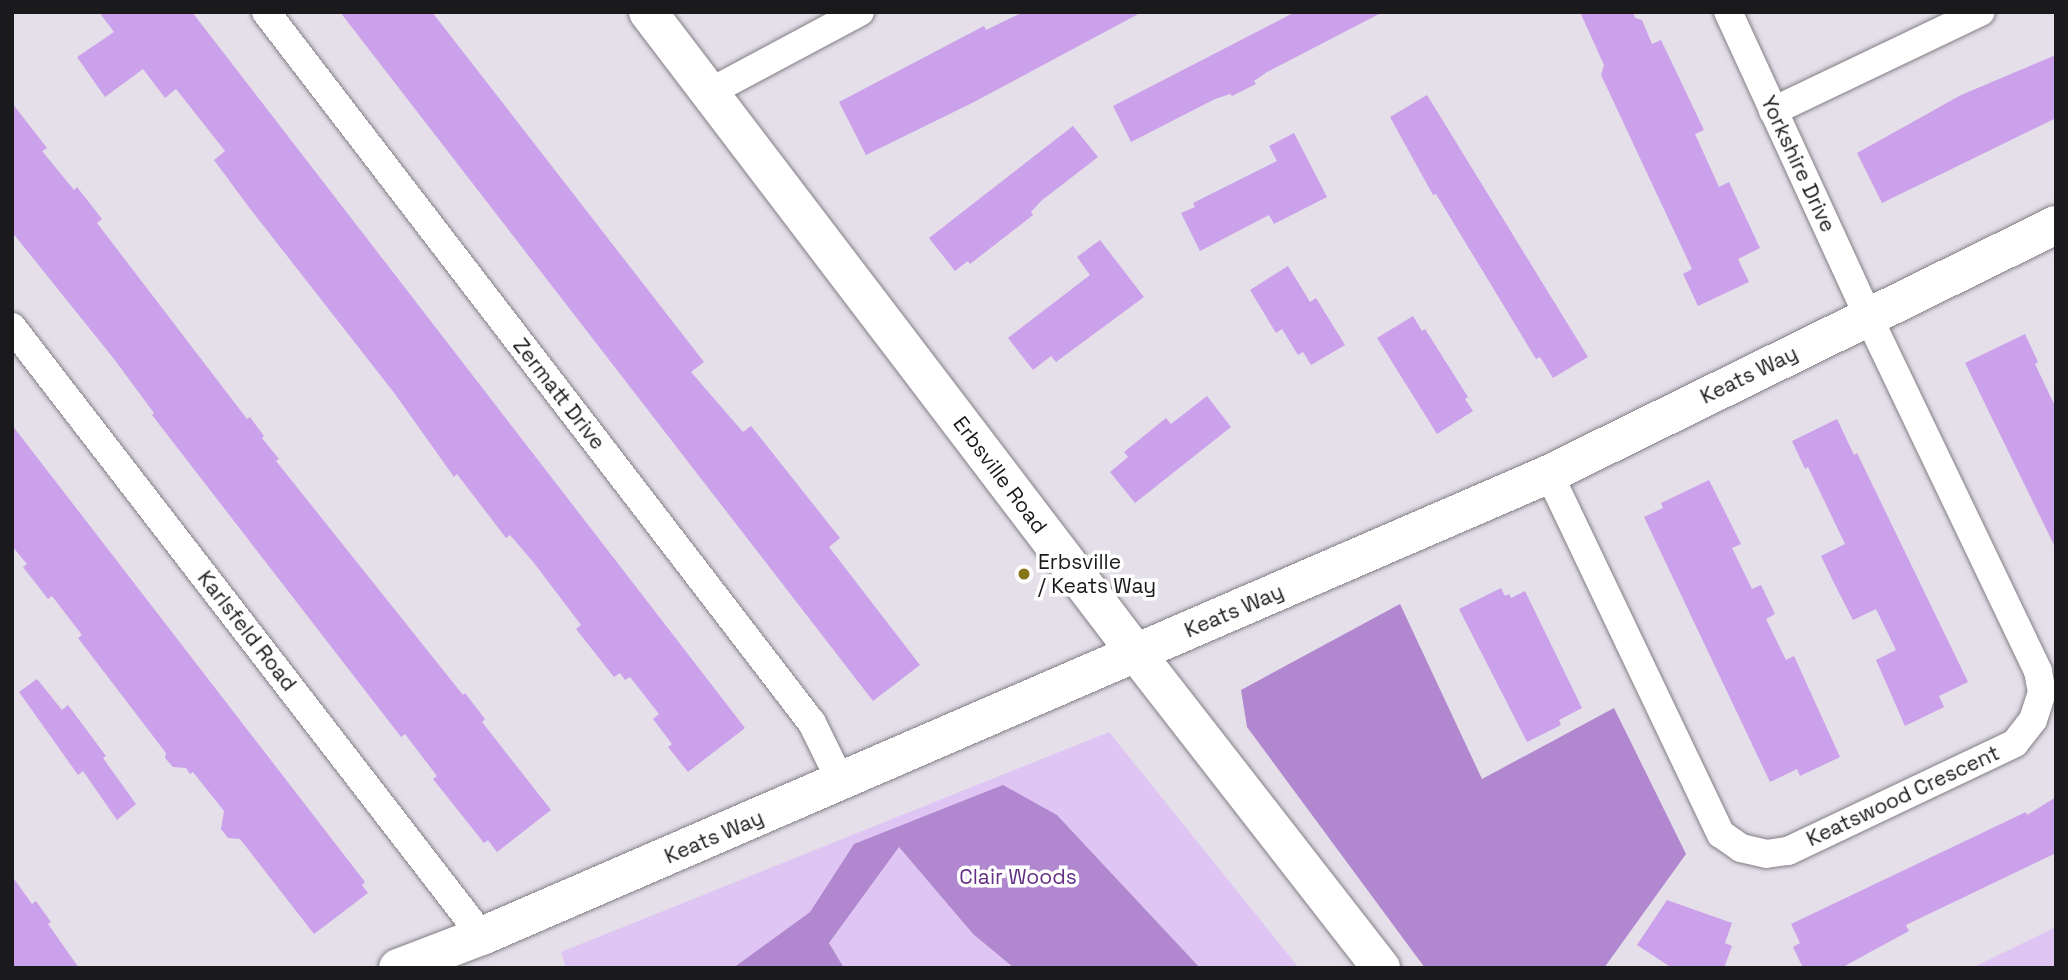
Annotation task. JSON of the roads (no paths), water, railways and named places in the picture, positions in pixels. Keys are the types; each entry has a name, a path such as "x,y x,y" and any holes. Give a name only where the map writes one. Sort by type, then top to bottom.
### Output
{"street":[{"name":"Zermatt Drive","path":"265,12 812,723 841,782"},
{"name":"Erbsville Road","path":"648,12 1136,653 1381,968"},
{"path":"710,92 860,12"},
{"name":"Yorkshire Drive","path":"1728,12 1868,316"},
{"path":"1773,111 1981,12"},
{"name":"Keats Way","path":"398,968 482,936 841,782 1549,474 2056,225"},
{"name":"Keatswood Crescent","path":"1549,474 1721,834 1741,848 1766,854 1788,851 2015,743 2033,720 2042,692 2038,671 1868,316"},
{"name":"Karlsfeld Road","path":"12,327 482,936"}],"place":[{"name":"Erbsville / Keats Way","path":"1024,574"}],"park label":[{"name":"Clair Woods","path":"1018,877"}]}
